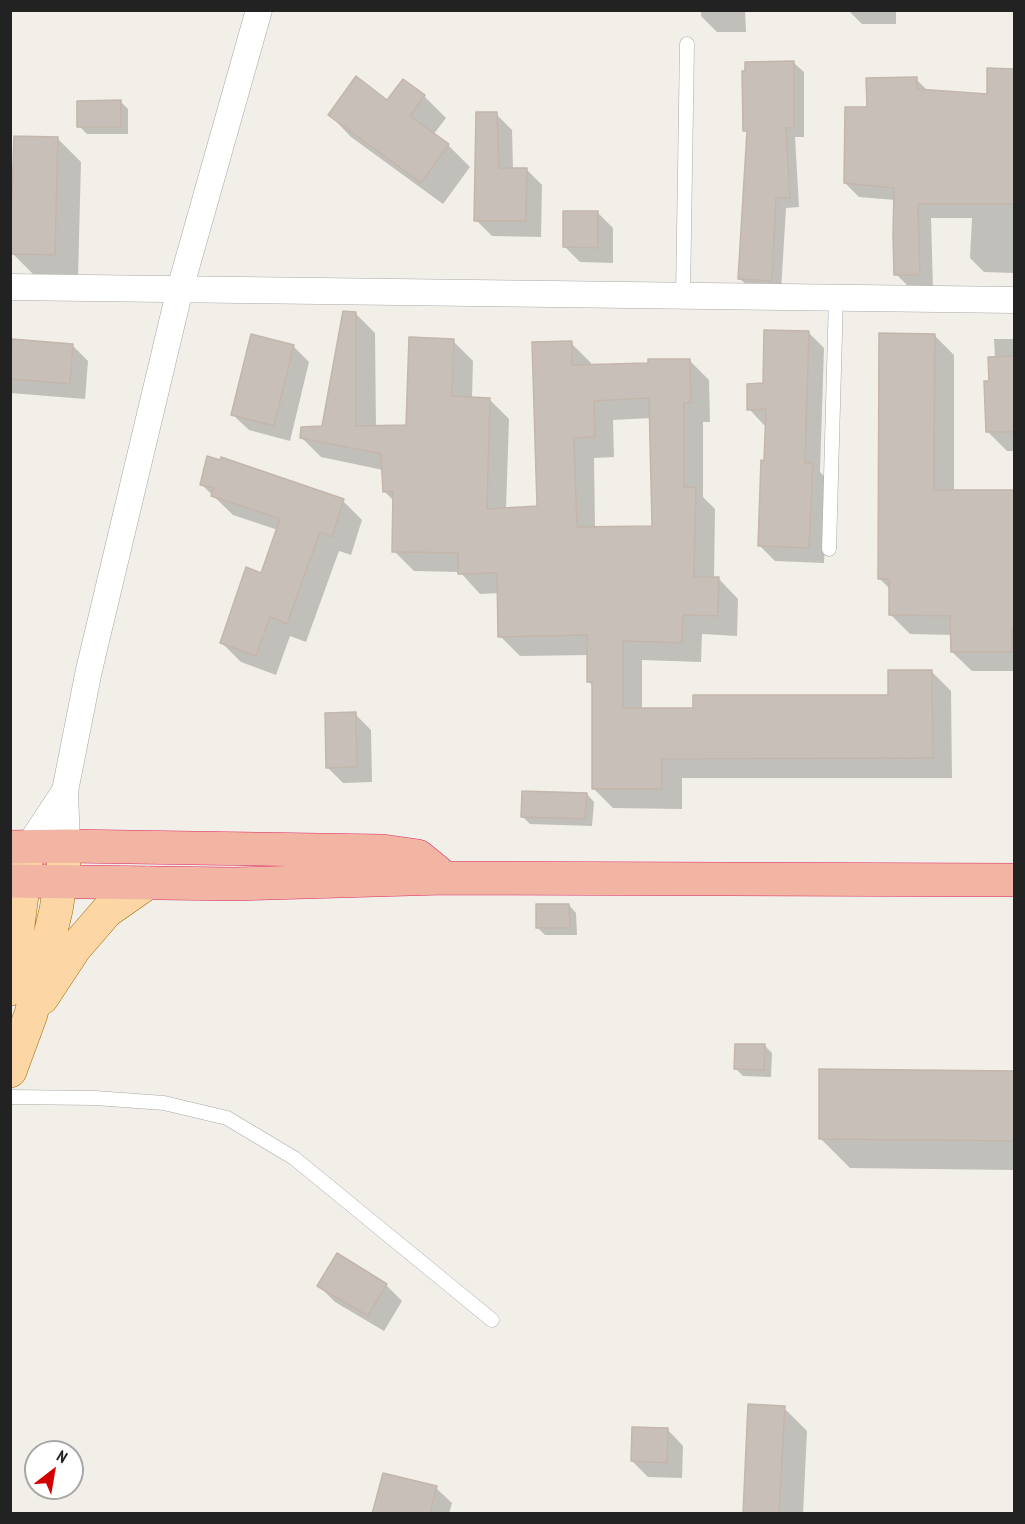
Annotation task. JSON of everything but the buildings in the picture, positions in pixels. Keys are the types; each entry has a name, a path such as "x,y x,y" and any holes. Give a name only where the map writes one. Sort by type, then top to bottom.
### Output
{"highway":[{"path":"19,847 383,851 418,856 445,878"},
{"path":"17,882 234,884 445,878 1014,880"}],"main road":[{"path":"10,1071 31,1014 62,881 67,846"},
{"path":"10,989 19,847"},
{"path":"31,1014 81,941 107,911 147,883"}],"street":[{"path":"67,846 65,791 89,670 180,289 259,10"},
{"path":"10,287 1014,300"},
{"path":"19,847 65,791"}],"lane":[{"path":"683,296 687,44"},
{"path":"830,549 836,297"},
{"path":"10,1097 95,1098 164,1103 227,1118 294,1158 492,1320"}]}
